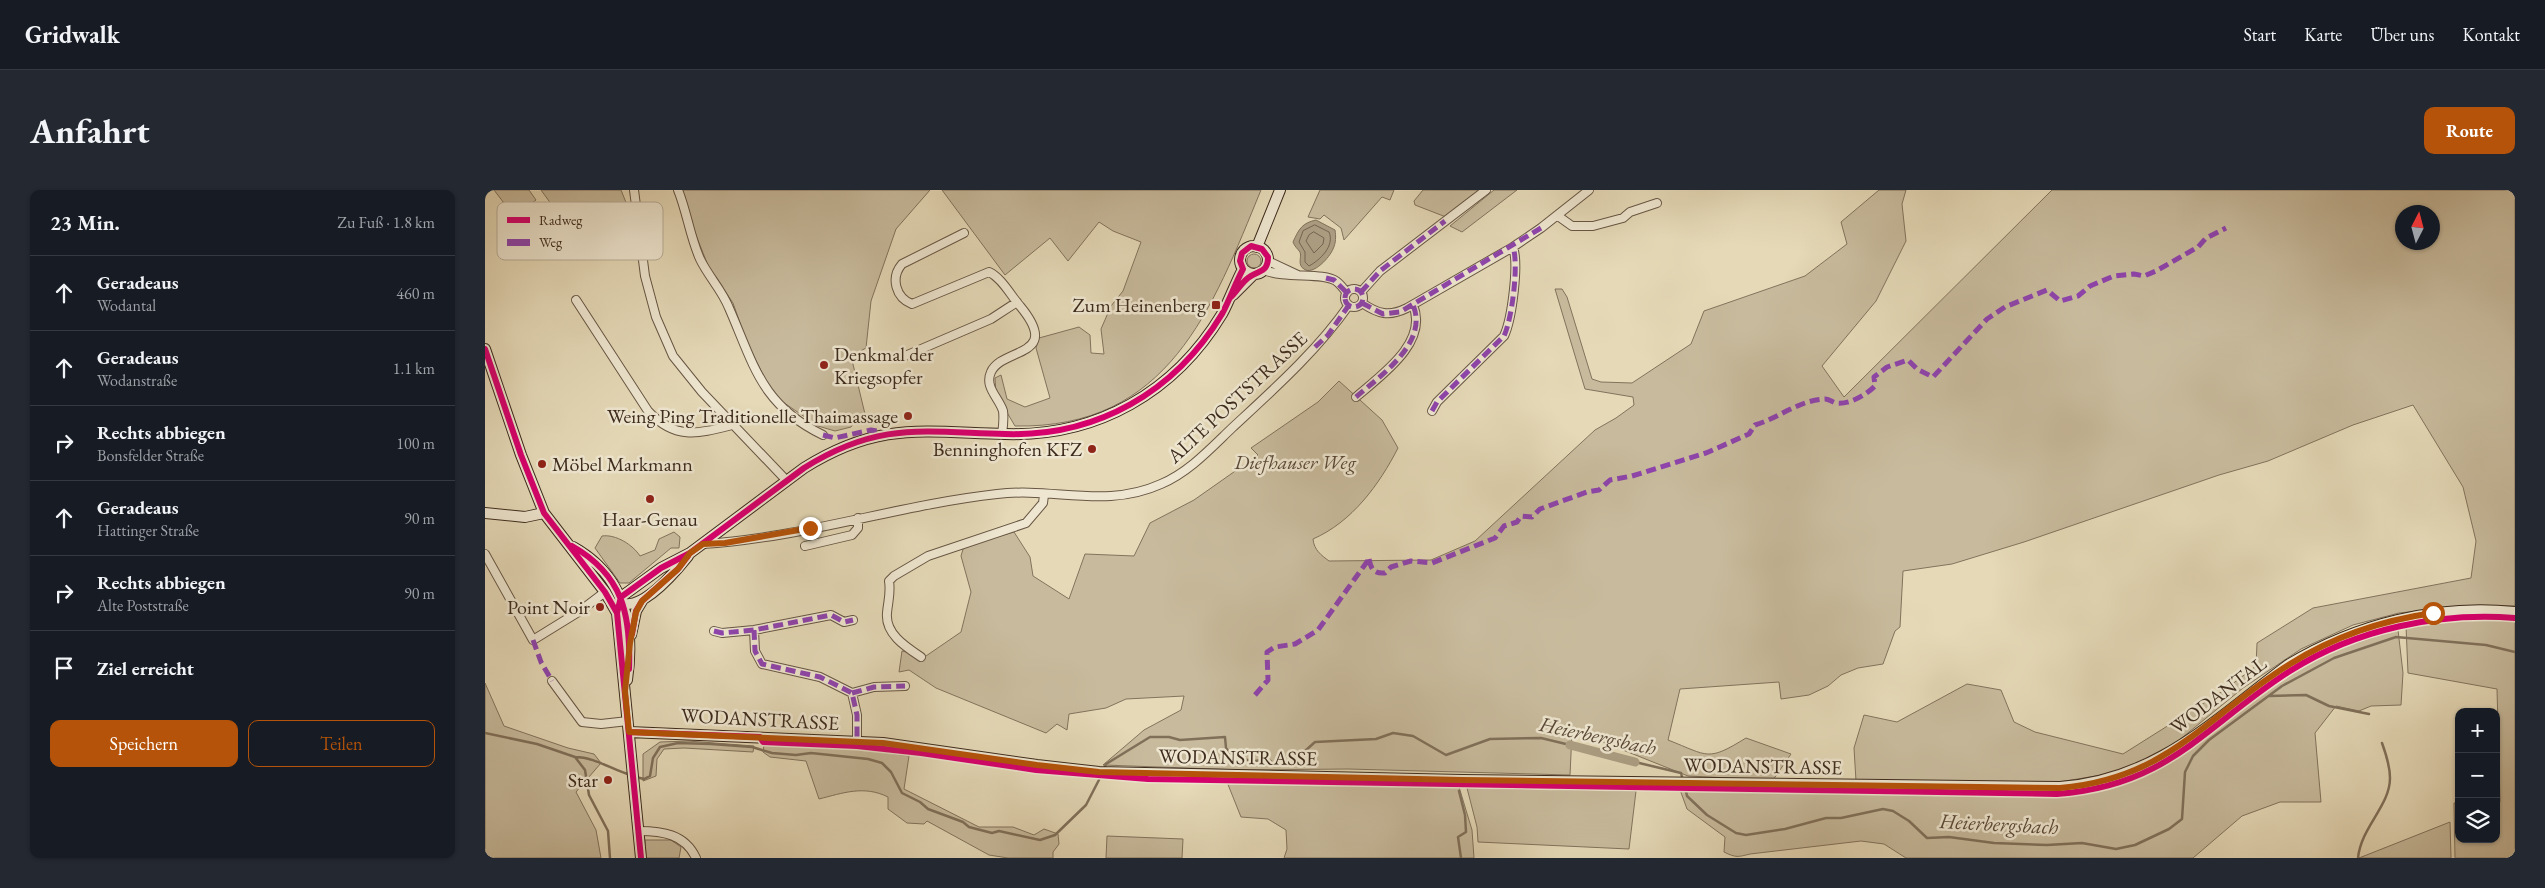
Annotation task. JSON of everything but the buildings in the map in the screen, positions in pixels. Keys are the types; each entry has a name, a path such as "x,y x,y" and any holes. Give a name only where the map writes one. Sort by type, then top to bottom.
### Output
{"main road":[{"path":"1257,247 1280,190"},
{"path":"1231,296 1253,274 1266,266 1265,252 1257,247 1248,248 1241,253 1240,261 1243,269 1253,274"},
{"path":"621,604 661,568 690,553 823,456 852,444 879,436 926,430 1038,434 1071,429 1111,415 1137,402 1169,379 1210,333 1231,296 1243,269"},
{"path":"485,349 543,513 570,545 580,562 606,595 621,604 642,601"},
{"path":"485,513 525,517 543,513"},
{"path":"570,545 591,558 613,584 621,604 630,643"},
{"path":"625,691 630,643 634,622 642,601 678,569 690,553"},
{"path":"621,604 625,691 641,858"},
{"name":"WODANTAL","path":"1938,787 2060,788 2111,780 2136,771 2169,753 2288,665 2331,643 2373,626 2421,615 2457,611 2515,612"},
{"name":"WODANSTRASSE","path":"628,727 857,741 1104,772 1938,787"}],"street":[{"path":"678,190 699,258 729,306 743,343 763,385 780,406 811,429 823,435"},
{"path":"1361,292 1380,271 1486,190"},
{"path":"1362,303 1383,314 1400,312 1513,247 1558,216 1589,190"},
{"path":"1558,216 1572,226 1593,226 1623,218 1630,212 1657,203"},
{"path":"965,234 902,264 896,277 900,297 911,304 987,272 995,276 1032,321 1035,332 1028,348 997,364 991,372 990,387 1002,410 1003,434"},
{"path":"1432,411 1437,402 1504,336 1508,326 1514,274 1515,258 1513,247"},
{"path":"643,260 645,276 656,317 673,356 732,425 763,453 787,481"},
{"path":"1266,266 1283,276 1298,275 1334,280 1347,293"},
{"path":"1347,293 1352,290 1361,292"},
{"path":"1361,292 1363,296 1362,303"},
{"path":"1347,293 1346,301 1349,305 1354,307 1362,303"},
{"path":"576,300 648,412 658,423 671,431 685,433 711,431 732,425"},
{"path":"905,356 991,319 1017,302"},
{"name":"ALTE POSTSTRASSE","path":"703,544 779,534 996,494 1123,496 1161,484 1185,471 1244,418 1328,335 1349,305"},
{"path":"1356,397 1406,348 1414,330 1416,314 1413,305"},
{"path":"921,657 901,643 889,625 887,616 891,596 889,582 894,576 928,556 1026,523 1043,503 1044,495"},
{"path":"805,546 852,535 858,528 858,518"},
{"path":"485,554 533,640 606,595"},
{"path":"714,631 722,633 754,630 831,615 844,622 853,620"},
{"path":"754,630 755,651 761,664 819,677 851,693 874,687 905,686"},
{"path":"552,681 582,722 628,727"},
{"path":"851,693 857,722 857,741"},
{"path":"639,831 661,831 674,835 689,846 696,858"}],"green space":[{"path":"494,190 529,190 536,200 533,202 503,202"},
{"path":"541,190 621,190 626,202 550,202"},
{"path":"678,190 930,190 896,229 871,301 866,348 851,356 865,414 858,417 851,427 835,431 818,426 774,396 747,343 733,303 709,268"},
{"path":"942,190 1261,190 1224,278 1202,318 1177,354 1148,384 1112,407 1068,422 1015,426 996,394 995,378 1001,375 1007,399 1025,407 1050,398 1036,348 1039,338 1079,327 1090,335 1091,353 1104,354 1101,329 1111,306 1123,291 1141,242 1113,231 1099,222 1068,261 1050,238 1005,275"},
{"path":"1320,190 1394,190 1390,200 1382,197 1344,240 1341,228 1324,215 1320,219 1308,217"},
{"path":"1423,190 1479,190 1446,217 1415,205 1414,201"},
{"path":"1494,190 1517,190 1462,232 1450,226"},
{"name":"Diefhauser Weg","path":"1879,190 1906,190 1902,204 1906,241 1876,301 1822,366 1844,397 2052,190 2515,190 2515,606 2463,606 2399,613 2353,625 2301,649 2243,688 2178,741 2139,764 2108,774 2059,782 1856,781 1854,748 1864,715 1897,722 1967,684 2001,690 2014,722 2035,732 2123,754 2223,691 2256,666 2257,643 2313,608 2471,578 2476,541 2463,487 2413,405 2353,425 2268,461 2219,475 2024,542 1952,564 1903,571 1900,627 1895,631 1883,664 1858,668 1841,675 1828,686 1809,695 1781,699 1779,682 1680,689 1668,740 1700,753 1708,754 1723,751 1746,738 1791,754 1773,780 1688,776 1583,734 1572,733 1570,775 1348,769 1243,770 1103,765 1144,730 1181,710 1184,696 1126,699 1106,708 1069,714 1067,730 1057,724 1046,733 936,688 909,670 899,672 902,651 926,656 961,632 971,592 961,556 964,546 1014,532 1030,557 1033,576 1069,599 1085,554 1134,556 1150,523 1194,500 1258,455 1251,448 1318,402 1339,381 1382,420 1398,448 1373,489 1363,501 1340,523 1313,539 1318,552 1329,561 1431,560 1475,541 1595,430 1634,405 1633,397 1585,389 1555,289 1562,289 1567,297 1592,379 1601,382 1632,383 1691,344 1704,311 1805,276 1847,244 1841,222"},
{"path":"1254,254 1259,256 1261,261 1259,266 1254,268 1249,266 1247,261 1249,256"},
{"path":"674,532 680,537 679,548 671,548 629,583 620,583 595,548 602,536 613,537 629,544 640,556 655,550 659,539"},
{"path":"2448,619 2515,619 2515,858 2455,858 2454,803 2455,843 2500,843 2500,708 2498,708 2497,689 2408,673 2406,626"},
{"path":"2398,630 2403,673 2401,705 2371,706 2359,711 2336,706 2315,733 2321,802 2280,802 2242,816 2193,858 1906,858 1884,844 1861,841 1734,856 1724,852 1725,837 1687,809 1679,787 1785,792 2017,795 2075,793 2112,787 2148,774 2181,755 2257,696 2303,666 2348,646"},
{"path":"485,683 504,726 568,748 594,754 601,763 576,792 596,830 601,858 485,858"},
{"path":"688,741 754,746 753,752 684,748 664,749 657,759 656,776 643,781 643,754 660,742"},
{"path":"764,745 858,749 909,756 904,789 979,827 1013,827 1034,835 1044,829 1058,834 1059,844 1053,852 1053,858 1008,858 989,855 927,821 924,824 907,823 888,809 888,797 879,793 853,791 819,799 806,761 770,757 763,752"},
{"path":"1227,782 1459,787 1472,830 1474,858 1284,858 1287,849 1286,830 1268,819 1241,817"},
{"path":"1467,788 1636,791 1629,849 1478,842 1477,827"},
{"path":"2450,822 2451,858 2359,858"},
{"path":"1107,836 1183,839 1182,858 1106,858"},
{"path":"645,840 671,840 681,847 679,858 646,858"}],"water":[{"path":"1316,220 1335,230 1336,237 1334,247 1325,261 1316,268 1308,270 1302,267 1300,252 1293,242 1301,227"}],"waterway":[{"name":"Heierbergsbach","path":"1685,786 1687,796 1707,815 1736,833 1746,835 1785,829 1826,818 1841,818 1883,809 1893,811 1909,821 1927,838 1949,837 1994,843 2047,845 2082,843 2116,849 2135,845 2169,829 2182,819 2185,772 2193,756 2209,740 2282,686 2334,658 2396,637 2486,645 2515,652"},
{"path":"2269,696 2306,695 2329,706 2369,714"},
{"path":"485,733 537,744 575,757 585,770 589,795 608,831 610,858"},
{"name":"Heierbergsbach","path":"1104,769 1106,764 1150,737 1169,737 1180,740 1225,737 1226,748 1234,758 1255,761 1268,759 1274,764 1295,760 1315,742 1376,739 1393,733 1413,736 1446,755 1490,739 1541,738 1570,745"},
{"name":"Heierbergsbach","path":"636,777 644,779 650,776 653,758 660,747 678,743 752,747 772,753 796,755 811,753 868,759 882,763 891,772 902,793 920,802 928,809 963,822 969,827 992,833 999,831 1040,840 1055,835 1086,805 1102,774"},
{"path":"2358,858 2364,836 2381,807 2389,788 2389,769 2382,743"},
{"name":"Heierbergsbach","path":"1570,745 1635,762"},
{"name":"Heierbergsbach","path":"575,757 590,759 631,775"},
{"name":"Heierbergsbach","path":"1635,762 1681,773 1683,781"},
{"path":"1459,791 1465,815 1466,832 1458,837 1461,858"}],"marked path":[{"path":"1361,292 1380,271 1445,221"},
{"path":"1362,303 1383,314 1400,312 1541,228"},
{"path":"1369,559 1371,566 1378,573 1385,573 1391,567 1411,561 1432,563 1495,538 1504,526 1517,522 1521,516 1532,517 1540,509 1587,492 1599,490 1610,480 1632,476 1706,453 1749,434 1755,425 1806,402 1826,399 1841,403 1857,399 1875,386 1874,377 1887,367 1908,360 1917,369 1933,377 1987,319 2005,307 2047,290 2060,301 2078,296 2090,286 2114,276 2134,274 2144,276 2198,247 2206,238 2226,228"},
{"path":"1432,411 1437,402 1504,336 1510,317 1514,292 1515,255 1513,247"},
{"path":"1326,278 1334,280 1347,293"},
{"path":"1354,289 1360,292 1363,298 1360,304 1354,307 1348,304 1345,298 1348,292 1354,289"},
{"path":"1315,347 1328,335 1349,305"},
{"path":"1356,397 1389,369 1408,345 1414,332 1416,319 1413,305"},
{"path":"823,435 835,438 871,430 877,431 879,435"},
{"path":"1255,695 1268,680 1267,652 1275,647 1295,644 1318,630 1369,559"},
{"path":"714,631 722,633 754,630 831,615 844,622 853,620"},
{"path":"754,630 755,651 762,664 820,677 852,693 857,715 857,741"},
{"path":"533,640 541,662 552,681"},
{"path":"852,693 874,687 905,686"}],"cycle path":[{"path":"617,613 621,597 661,568 690,553 804,468 831,453 879,436 902,433 925,431 1005,434 1039,433 1071,427 1102,418 1130,404 1157,387 1181,366 1203,342 1222,314 1243,269 1240,261 1242,253 1251,246 1262,249 1268,257 1267,265 1263,270 1245,280 1231,297"},
{"path":"485,349 521,455 544,513 605,592 617,613 641,858"},
{"path":"572,546 589,557 603,570 613,583 620,598 628,631 629,669"},
{"path":"632,634 636,611 642,601 678,569 688,556"},
{"path":"629,732 760,737 763,742 857,746 921,753 1036,770 1148,779 2057,794 2096,789 2129,779 2157,766 2183,750 2290,671 2315,656 2342,644 2398,626 2427,621 2486,617 2515,618"}],"place":[{"name":"Zum Heinenberg","path":"1216,305"},
{"name":"Denkmal der Kriegsopfer","path":"824,365"},
{"name":"Weing Ping Traditionelle Thaimassage","path":"908,416"},
{"name":"Benninghofen KFZ","path":"1092,449"},
{"name":"Möbel Markmann","path":"542,464"},
{"name":"Haar-Genau","path":"650,499"},
{"name":"Point Noir","path":"600,607"},
{"name":"Star","path":"608,780"}],"route":[{"path":"810,528 725,543 703,544 690,553 678,569 642,601 636,612 630,643 629,669 625,691 629,732 883,743 1099,772 1462,780 2060,788 2111,780 2136,771 2178,747 2288,665 2303,656 2373,626 2433,613"}]}
